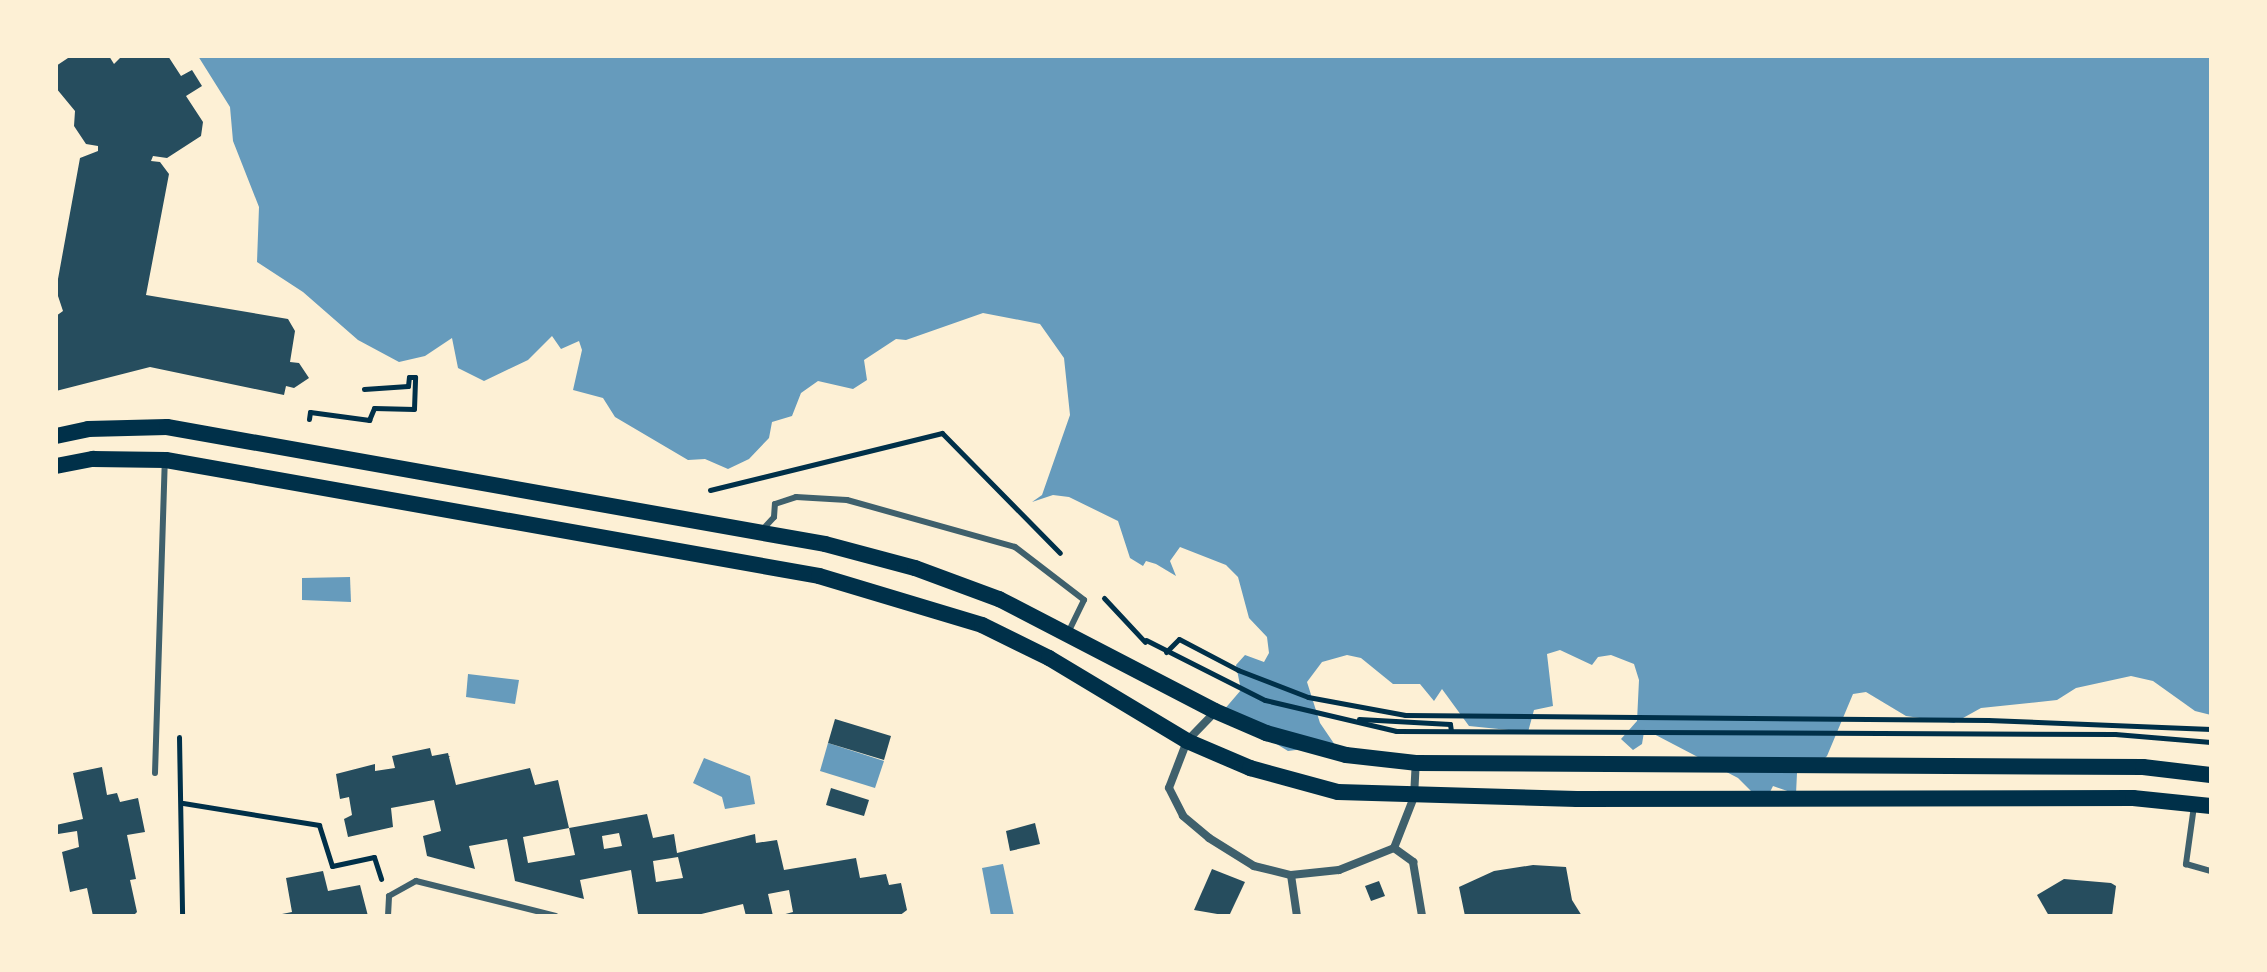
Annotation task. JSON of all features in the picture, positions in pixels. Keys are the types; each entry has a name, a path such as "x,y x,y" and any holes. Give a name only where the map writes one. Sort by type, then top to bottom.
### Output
{"main road":[{"path":"56,436 88,429 167,427 759,534 915,568 999,599 1215,711 1266,733 1335,752 1416,763 2143,767 2211,775"},
{"path":"56,466 93,459 166,460 819,576 910,600 982,625 1049,658 1187,741 1250,768 1338,792 1414,797 2194,802 2211,806"}],"street":[{"path":"1215,711 1187,741 1169,788 1183,816 1254,866 1291,875 1339,870 1394,848 1414,797 1416,763"},
{"path":"1394,848 1413,862 1422,916"},
{"path":"1291,875 1297,916"}],"lane":[{"path":"155,773 166,460"},
{"path":"759,534 774,517 775,504 796,497 847,500 1015,547 1084,600 1068,633"},
{"path":"2194,802 2186,864 2211,871"},
{"path":"388,916 389,896 416,881 552,916"}],"path":[{"path":"309,419 310,412 369,420 374,408 414,409 415,377 409,377 408,386 364,389"},
{"path":"710,490 942,433 1067,560"},
{"path":"1098,592 1145,642 1229,685 1300,712 1396,731 2115,734 2211,742"},
{"path":"1166,652 1179,639 1238,670 1308,697 1405,715 2002,720 2211,729"},
{"path":"1359,719 1450,724 1451,731"},
{"path":"183,803 319,825 332,866 374,857 389,896"}],"water":[{"path":"198,56 2211,56 2211,715 2195,711 2153,681 2131,676 2076,688 2057,700 1981,708 1954,723 1906,716 1866,692 1853,694 1827,756 1817,766 1797,773 1796,794 1773,786 1769,794 1755,795 1738,778 1650,732 1644,732 1642,744 1633,750 1621,739 1637,721 1639,680 1634,664 1611,655 1598,657 1592,665 1560,650 1547,654 1553,706 1534,710 1528,732 1469,726 1442,689 1434,701 1420,684 1393,684 1361,658 1347,655 1322,662 1307,682 1320,723 1335,745 1288,751 1223,711 1241,690 1236,665 1245,655 1264,662 1269,653 1267,637 1249,618 1238,577 1226,565 1180,547 1170,561 1176,576 1156,564 1146,561 1143,566 1130,558 1118,521 1069,497 1053,495 1032,502 1042,495 1070,415 1064,358 1040,324 983,313 906,340 896,339 864,360 867,380 853,389 818,381 801,393 792,416 772,422 769,438 749,459 728,469 705,459 688,460 615,417 603,398 573,390 582,350 579,341 561,349 552,336 528,360 484,381 458,368 452,338 425,356 399,362 358,340 303,292 257,262 259,207 233,141 230,107"},
{"path":"350,577 351,602 302,600 302,578"},
{"path":"468,674 519,680 515,704 466,697"},
{"path":"828,743 884,761 875,788 820,771"},
{"path":"704,758 750,776 755,804 725,809 722,797 693,783"},
{"path":"1003,864 1014,916 991,916 982,868"}],"building":[{"path":"71,56 109,56 114,64 122,56 168,56 181,76 192,70 202,86 186,96 203,122 201,136 167,158 153,156 151,161 160,162 169,174 146,295 288,319 295,331 290,362 299,363 309,378 294,388 286,386 284,395 150,367 56,391 56,316 63,311 56,290 80,158 98,151 98,146 86,144 74,126 75,111 56,88 56,66"},
{"path":"835,719 891,736 884,760 828,743"},
{"path":"430,748 432,756 448,753 456,785 530,768 535,785 558,780 569,828 647,814 653,838 674,834 677,853 755,834 756,843 777,840 784,870 856,858 860,878 886,874 889,885 901,883 907,910 899,916 778,916 793,912 789,890 768,894 773,916 746,916 743,904 693,916 638,914 631,870 580,880 584,899 515,881 507,839 469,846 475,869 427,856 423,836 441,831 434,800 391,808 393,827 348,837 344,819 352,815 349,797 340,799 336,774 375,764 375,771 395,768 392,756","holes":["569,828 575,855 528,863 523,837","619,833 622,846 604,849 602,836","678,857 683,878 656,882 653,861"]},
{"path":"102,767 107,795 117,793 120,802 138,798 145,832 127,835 136,879 130,880 137,912 133,916 93,916 87,888 70,892 62,852 79,847 77,831 58,834 56,825 83,819 73,773"},
{"path":"831,788 869,800 864,816 826,805"},
{"path":"1035,823 1040,844 1010,851 1006,831"},
{"path":"1533,865 1566,867 1572,900 1582,916 1465,916 1459,887 1494,871"},
{"path":"1212,869 1245,882 1229,916 1194,910"},
{"path":"323,871 328,891 360,885 368,916 272,916 292,912 286,878"},
{"path":"2064,879 2116,886 2112,916 2049,916 2037,895"},
{"path":"1379,881 1385,896 1371,901 1365,886"}]}
